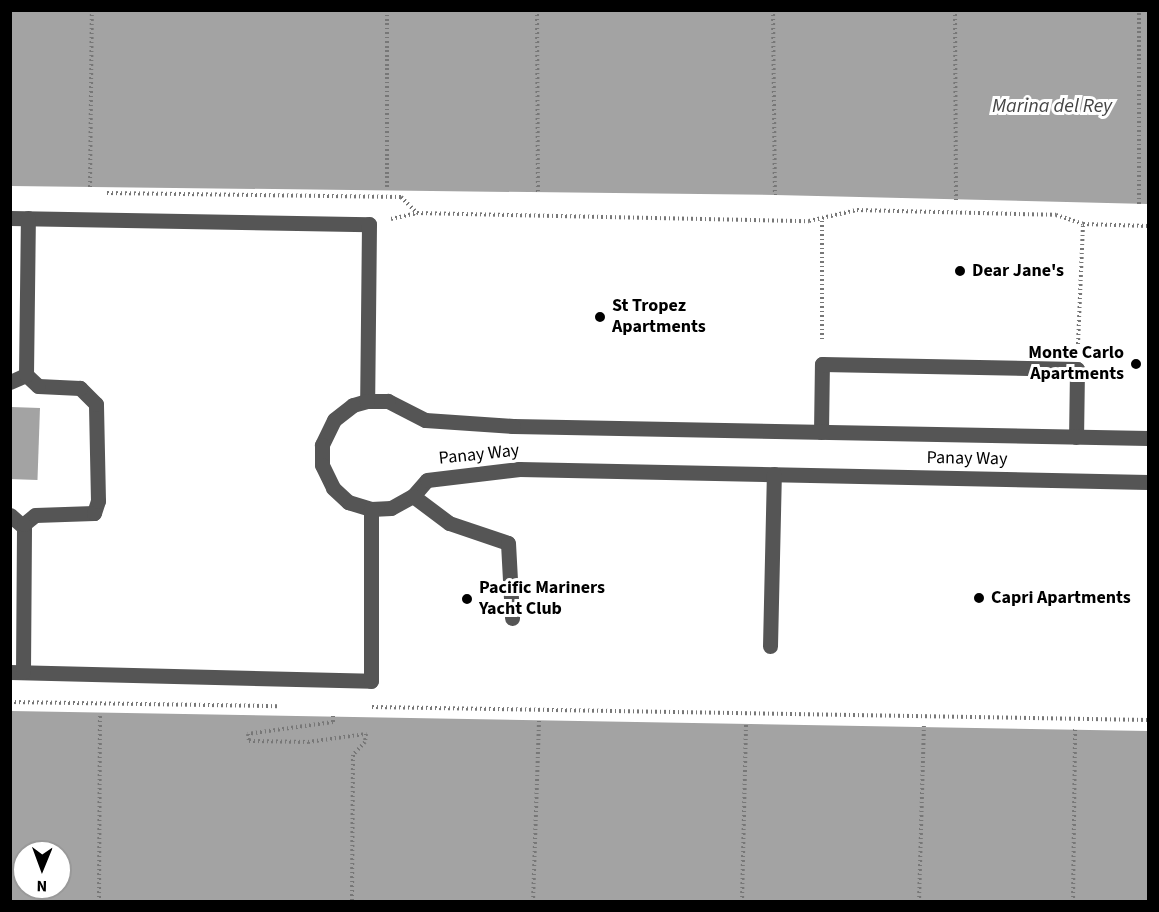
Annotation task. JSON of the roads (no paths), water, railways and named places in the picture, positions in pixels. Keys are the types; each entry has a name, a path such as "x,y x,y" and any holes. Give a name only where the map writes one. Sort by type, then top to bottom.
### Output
{"street":[{"path":"10,218 28,218 369,224 367,400 353,405 334,420 322,445 322,465 341,495 371,509 370,681 17,672 24,526 35,515 94,513 98,501 96,404 80,388 38,386 26,375 28,218"},
{"path":"820,432 822,364 1077,369 1076,437"},
{"path":"10,382 26,375"},
{"name":"Panay Way","path":"367,400 388,401 425,420 513,426 1149,438"},
{"name":"Panay Way","path":"371,509 391,508 413,496 427,480 519,469 1149,482"},
{"path":"770,646 774,474"},
{"path":"413,496 449,523 508,543 512,618"},
{"path":"10,515 24,526"}],"water":[{"name":"Marina del Rey","path":"11,10 1148,11 1148,204 775,195 11,186"},
{"path":"11,407 40,408 37,480 10,479"},
{"path":"11,711 1148,731 1148,901 11,901"}],"place":[{"name":"Dear Jane's","path":"960,271"},
{"name":"St Tropez Apartments","path":"600,317"},
{"name":"Monte Carlo Apartments","path":"1136,364"},
{"name":"Capri Apartments","path":"979,598"},
{"name":"Pacific Mariners Yacht Club","path":"467,599"}]}
